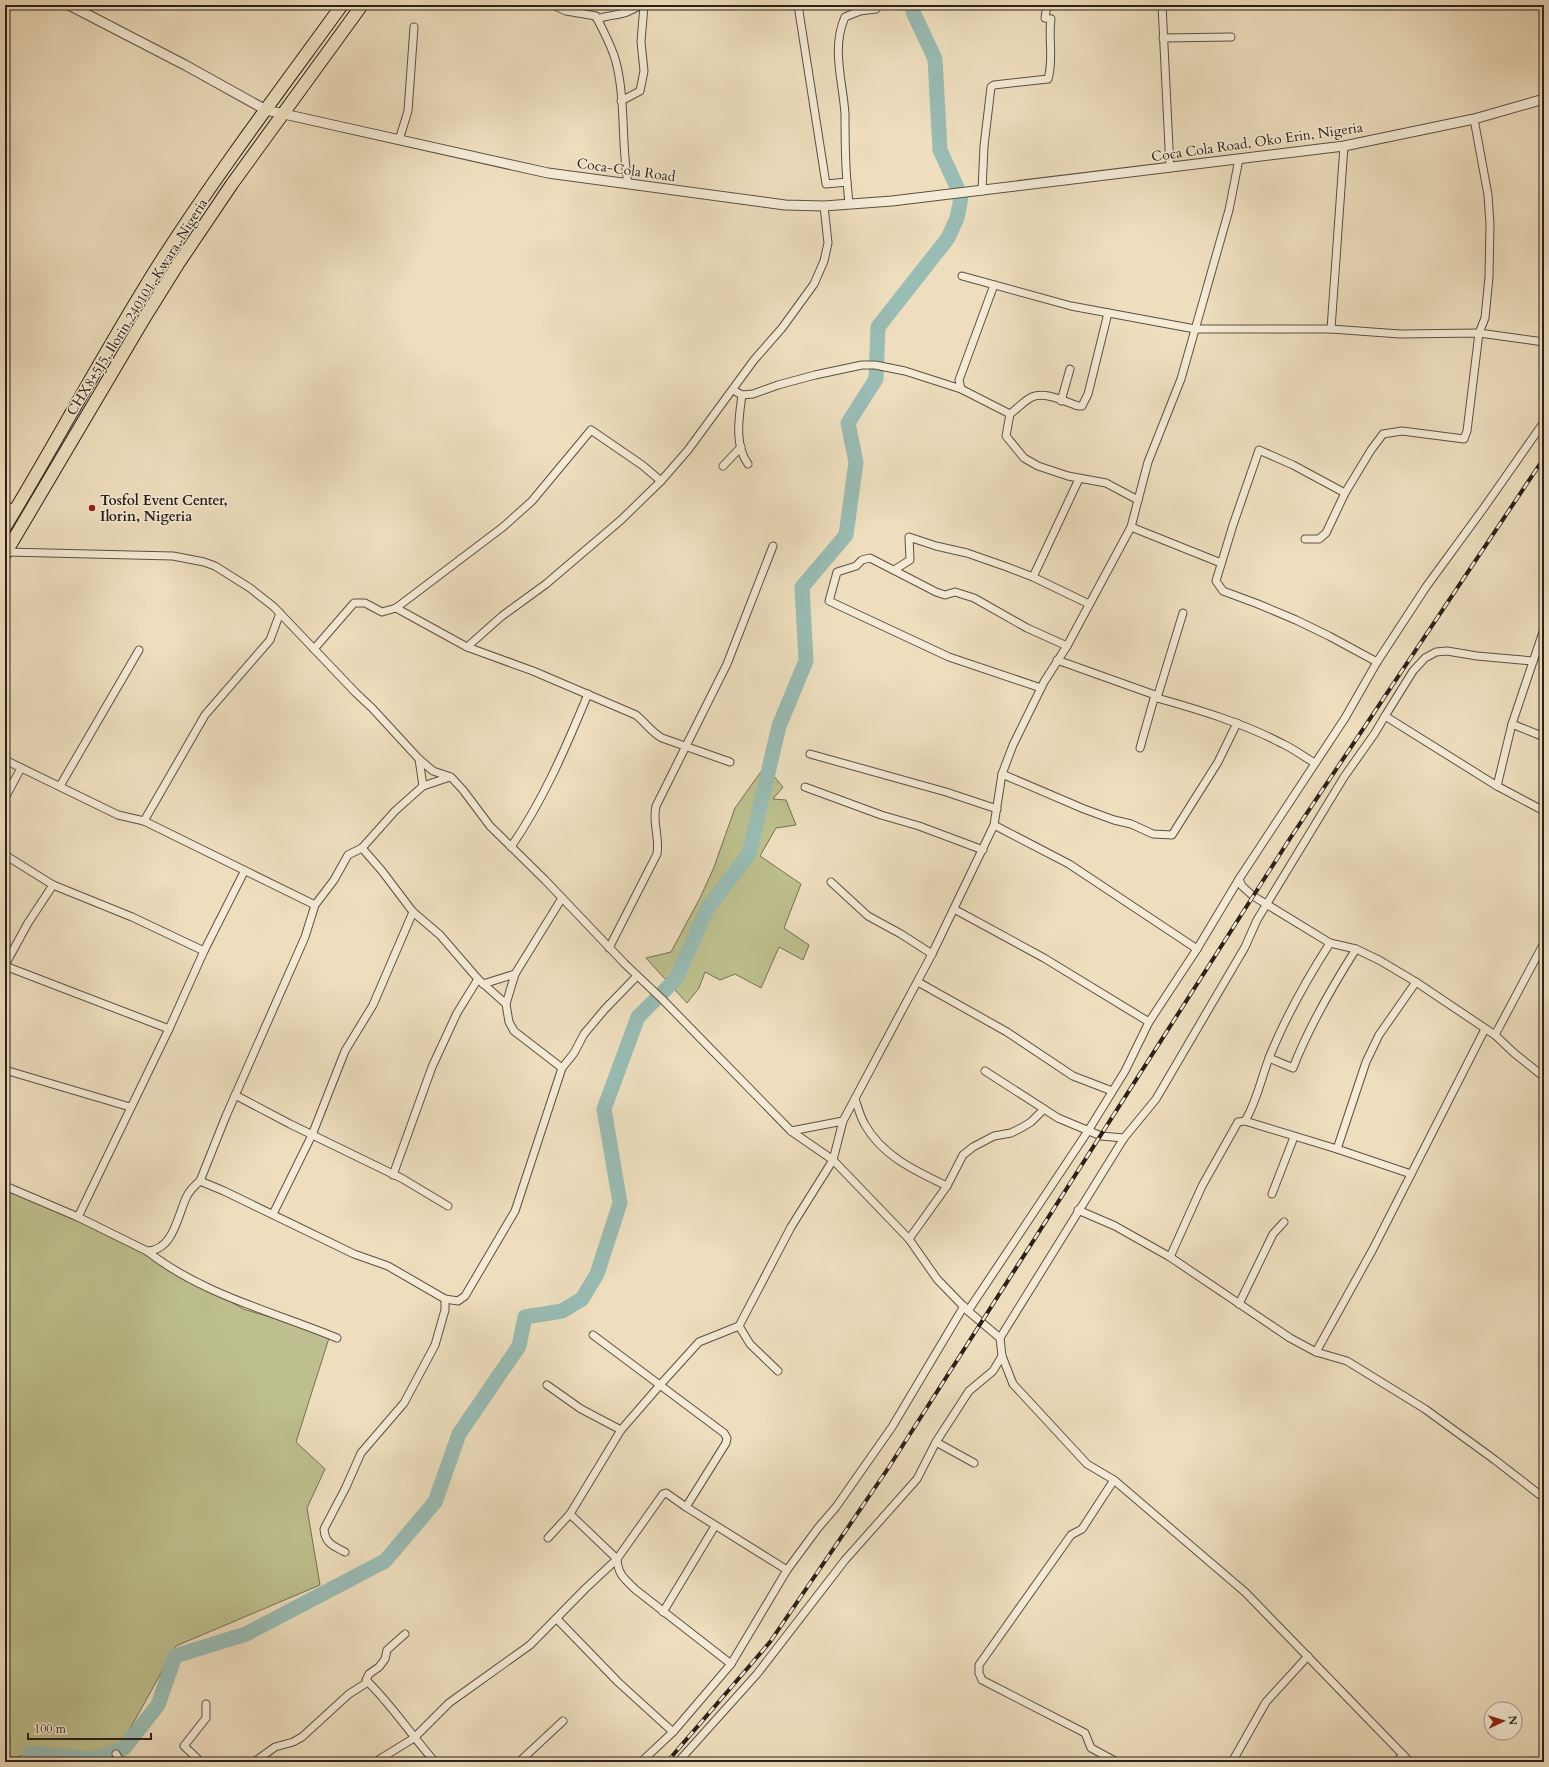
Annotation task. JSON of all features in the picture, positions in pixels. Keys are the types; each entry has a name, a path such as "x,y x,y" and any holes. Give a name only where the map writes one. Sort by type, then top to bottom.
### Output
{"main road":[{"name":"CHX8+5J5, Ilorin 240101, Kwara, Nigeria","path":"5,528 11,507 160,264 215,181 342,5"},
{"name":"CHX8+5J5, Ilorin 240101, Kwara, Nigeria","path":"6,553 174,270 232,184 362,5"}],"street":[{"path":"69,5 185,65 266,110"},
{"path":"553,5 566,11 596,16 616,61 622,101 624,163 628,184"},
{"path":"597,19 606,16 622,15 640,5"},
{"path":"622,101 640,91 644,71 641,42 644,5"},
{"path":"798,5 826,184 847,182"},
{"path":"982,191 984,146 991,88 994,85 1048,79 1052,59 1052,35 1051,19 1045,18 1047,5"},
{"path":"1162,5 1170,168"},
{"path":"849,204 844,142 844,114 838,51 839,30 845,17 860,11 876,9"},
{"path":"400,140 408,111 414,27"},
{"path":"1163,38 1231,37"},
{"name":"Coca Cola Road, Oko Erin, Nigeria","path":"970,192 1344,146 1474,119 1544,99"},
{"name":"Coca-Cola Road","path":"266,110 548,173 784,205 824,206 892,201 970,192"},
{"path":"1305,539 1319,538 1326,533 1345,493 1371,450 1383,434 1402,431 1464,439 1467,431 1479,333 1485,318 1489,277 1490,224 1488,195 1474,119"},
{"path":"1331,329 1344,146"},
{"path":"548,1538 570,1514 621,1430 660,1385 699,1342 739,1326 791,1227 833,1160 843,1121 918,982 994,825 1002,774 1013,745 1041,688 1067,646 1088,604 1131,527 1148,462 1181,379 1229,210 1239,159"},
{"path":"467,647 502,616 546,584 620,520 661,481 688,450 754,360 782,328 814,284 824,261 828,242 824,206"},
{"path":"962,276 1072,306 1195,329 1331,329 1400,334 1479,333 1544,342"},
{"path":"961,389 959,380 994,285"},
{"path":"1108,313 1086,401 1082,406 1061,401 1049,396 1032,397 1010,414 1006,436 1024,458 1038,466 1079,479 1106,483 1138,500"},
{"path":"733,390 742,395 753,394 778,384 815,375 862,365 875,365 905,371 961,389 1010,414"},
{"path":"1061,401 1070,368"},
{"path":"742,395 739,416 741,446 744,459 748,464"},
{"path":"641,1762 673,1732 732,1664 787,1570 836,1507 892,1427 966,1309 1088,1131 1125,1070 1149,1022 1197,949 1239,879 1345,718 1377,662 1426,587 1484,509 1544,422"},
{"path":"314,649 354,603 365,603 382,612 396,608 503,528 532,502 591,430 661,481"},
{"path":"723,466 741,446"},
{"path":"1345,493 1293,465 1260,450 1221,562 1216,581 1223,591 1258,604 1303,624 1329,636 1377,662"},
{"path":"1033,577 1079,479"},
{"path":"1131,527 1221,562"},
{"path":"894,570 910,560 909,537 936,546 967,553 1033,577 1088,604"},
{"path":"609,948 657,854 658,838 654,818 656,806 727,664 773,546"},
{"path":"6,553 174,556 204,562 215,566 250,588 280,613 372,708 419,760 433,771 451,777 463,790 490,826 562,898 609,948 662,999 791,1131 833,1160 909,1239 937,1279 966,1309 1000,1338"},
{"path":"1041,688 949,657 829,601 837,572 856,566 862,560 870,558 945,595 955,592 974,598 1027,628 1067,646"},
{"path":"396,608 467,647 588,694 636,715 652,732 662,738 730,762"},
{"path":"144,822 205,715 270,640 280,613"},
{"path":"1140,748 1183,613"},
{"path":"1497,786 1512,724 1544,629"},
{"path":"60,786 139,650"},
{"path":"1410,1762 1245,1592 1114,1480 1087,1464 1013,1384 1002,1356 1000,1338 1124,1138 1156,1099 1245,947 1257,920 1268,905 1344,777 1375,733 1413,671 1425,658 1436,652 1447,651 1477,656 1532,661"},
{"path":"1057,660 1156,696 1199,709 1237,723 1284,744 1315,763"},
{"path":"511,847 530,819 564,754 588,694"},
{"path":"1385,716 1497,786 1544,811"},
{"path":"1002,774 1084,809 1114,820 1131,824 1153,834 1172,835 1218,762 1237,723"},
{"path":"1512,724 1544,737"},
{"path":"810,754 946,792 997,809"},
{"path":"5,760 118,815 144,822 244,872 315,905"},
{"path":"419,760 422,786"},
{"path":"5,798 21,768"},
{"path":"147,1251 162,1247 168,1240 186,1198 192,1188 200,1181 235,1095 296,957 315,905 334,880 348,855 362,848 395,811 422,786 451,777"},
{"path":"805,787 880,815 919,826 983,850"},
{"path":"994,825 1069,864 1197,949"},
{"path":"362,848 382,871 413,912 440,935 481,982 506,1004"},
{"path":"5,855 53,884 138,919 204,951"},
{"path":"78,1217 169,1029 204,951 244,872"},
{"path":"1239,879 1242,886 1253,896 1330,943 1356,949 1379,960 1416,982 1495,1035 1514,1053 1544,1077"},
{"path":"831,882 868,916 932,954"},
{"path":"53,884 28,923 5,966 169,1029"},
{"path":"562,898 514,974 506,1004 509,1022 514,1031 562,1068"},
{"path":"954,909 1044,958 1149,1022"},
{"path":"272,1214 312,1135 345,1051 373,1005 413,912"},
{"path":"1246,1121 1269,1058 1284,1026 1306,983 1330,943"},
{"path":"1495,1035 1544,943"},
{"path":"1269,1058 1293,1068 1299,1050 1323,1004 1356,949"},
{"path":"394,1174 414,1114 435,1061 457,1013 481,982 514,974"},
{"path":"200,1181 333,1244 388,1266 445,1299 458,1301 465,1296 515,1211 562,1068 574,1053 584,1034 605,1009 637,976"},
{"path":"918,982 1007,1032 1073,1076 1112,1091"},
{"path":"1337,1149 1366,1062 1379,1035 1416,982"},
{"path":"1316,1352 1373,1249 1485,1029"},
{"path":"5,1070 130,1107"},
{"path":"985,1071 1058,1118 1100,1136 1124,1138"},
{"path":"235,1095 312,1135 394,1174 448,1206"},
{"path":"855,1099 863,1122 876,1142 906,1166 947,1186"},
{"path":"909,1239 947,1186 963,1155 973,1147 994,1136 1011,1133 1021,1128 1031,1122 1044,1109"},
{"path":"791,1131 843,1121"},
{"path":"1170,1257 1202,1186 1238,1122 1246,1121 1411,1174"},
{"path":"1272,1194 1294,1137"},
{"path":"5,1186 78,1217 147,1251 162,1262 207,1287 337,1338"},
{"path":"1078,1210 1115,1226 1170,1257 1290,1338 1316,1352 1347,1361 1425,1409 1544,1498"},
{"path":"1239,1304 1272,1234 1284,1222"},
{"path":"346,1552 329,1544 324,1536 324,1529 346,1487 361,1453 404,1403 435,1345 444,1310 445,1299"},
{"path":"739,1326 750,1344 778,1371"},
{"path":"594,1334 724,1433 726,1442 686,1507"},
{"path":"678,1762 757,1674 846,1560 917,1479 936,1442 969,1391 993,1371 1002,1356"},
{"path":"547,1385 581,1409 621,1430"},
{"path":"936,1442 974,1463"},
{"path":"1114,1480 1082,1529 1071,1535 996,1640 979,1665 979,1673 982,1680 1086,1733 1091,1748 1117,1762"},
{"path":"375,1762 414,1738 449,1703 530,1645 617,1559 663,1494 666,1493 715,1526 787,1570"},
{"path":"570,1514 617,1559 618,1569 622,1576 663,1612 732,1664"},
{"path":"663,1612 715,1526"},
{"path":"557,1619 618,1682 673,1732"},
{"path":"405,1634 387,1650 385,1659 369,1674 366,1680 404,1722 414,1738 435,1762"},
{"path":"1232,1762 1266,1702 1308,1656"},
{"path":"254,1762 275,1747 293,1742 302,1737 348,1694 368,1682"},
{"path":"201,1762 184,1746 206,1718 206,1704"},
{"path":"519,1762 563,1721"},
{"path":"116,1754 121,1762"},
{"path":"1396,1762 1403,1755"}],"green space":[{"path":"765,766 783,787 773,799 786,800 796,825 776,828 760,856 801,884 784,928 809,945 803,960 779,947 761,988 735,974 720,980 705,972 699,988 687,1003 646,958 671,952 700,898 714,867 735,808"},
{"path":"5,1186 147,1251 243,1309 330,1335 296,1442 325,1469 307,1508 320,1585 176,1646 116,1754 30,1753 5,1761 5,1613 8,1613 5,1555"}],"waterway":[{"path":"30,1753 96,1759 124,1748 158,1705 175,1656 246,1634 385,1561 435,1502 459,1434 519,1346 525,1317 562,1311 582,1299 597,1274 620,1203 604,1109 638,1017 676,979 707,909 749,854 779,726 806,661 802,587 846,535 856,462 848,423 876,379 878,327 948,238 957,218 961,196 940,150 935,59 913,12 914,5"}],"railway":[{"path":"667,1762 770,1642 889,1467 1289,840 1544,458"}],"place":[{"name":"Tosfol Event Center, Ilorin, Nigeria","path":"92,508"}]}
